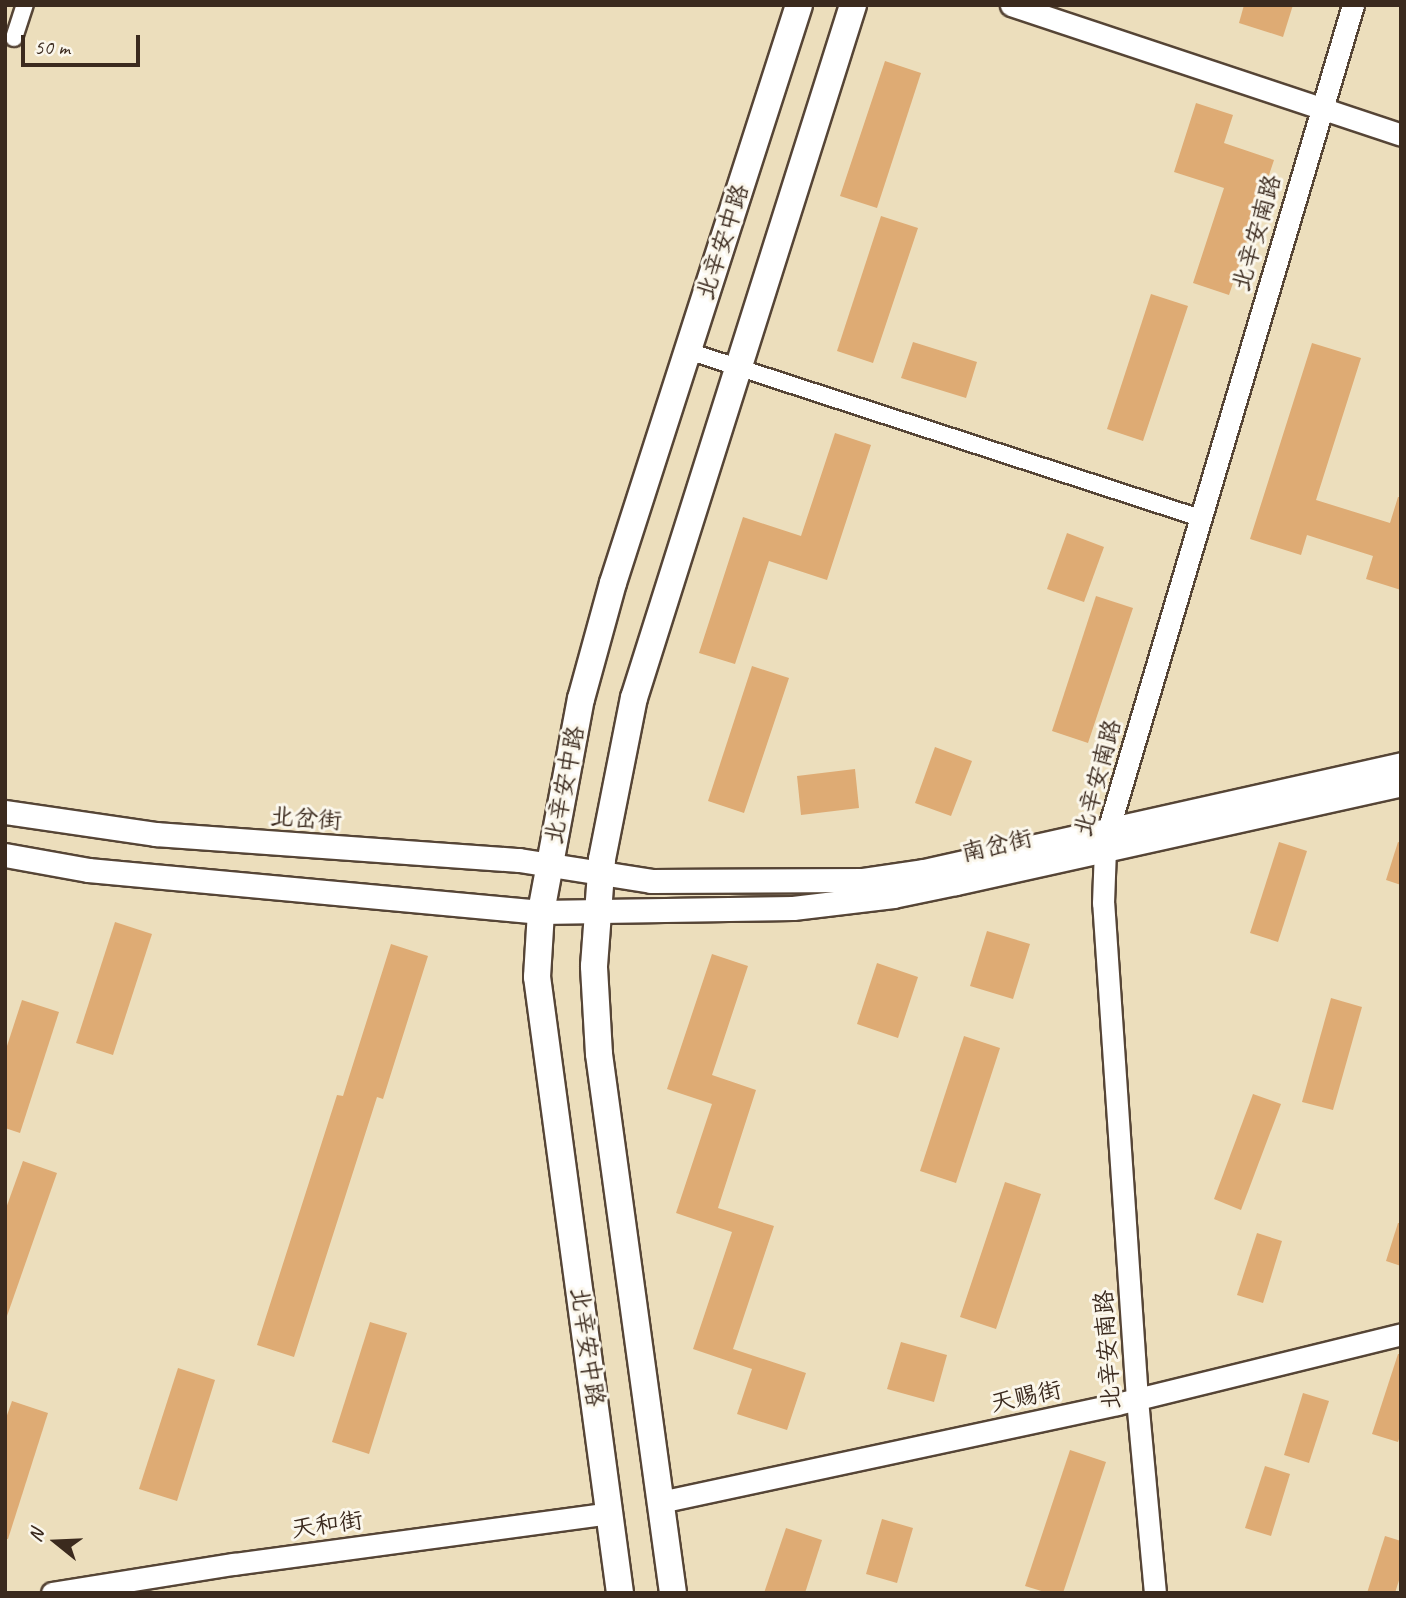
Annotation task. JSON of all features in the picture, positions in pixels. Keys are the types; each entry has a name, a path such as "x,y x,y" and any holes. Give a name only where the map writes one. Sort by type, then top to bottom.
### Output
{"main road":[{"name":"北辛安中路","path":"620,1593 537,976 541,912 581,699 613,583 799,5"},
{"name":"北辛安中路","path":"673,1593 599,1054 594,967 606,832 634,698 853,5"},
{"name":"南岔街","path":"599,911 793,908 893,895 1401,764"},
{"name":"南岔街","path":"603,873 651,881 863,880 1401,784"},
{"name":"北岔街","path":"5,812 155,834 519,860 550,867 603,873"},
{"path":"5,855 88,870 541,912 599,911"}],"street":[{"path":"14,38 25,5"},
{"path":"1011,5 1401,135"},
{"name":"北辛安南路","path":"1155,1593 1137,1399 1103,903 1107,838 1353,5"},
{"path":"688,351 1200,518"},
{"name":"天赐街","path":"660,1502 1137,1399 1401,1334"},
{"name":"天和街","path":"52,1593 234,1564 609,1513"}],"building":[{"path":"1244,5 1293,5 1283,37 1239,23"},
{"path":"885,61 921,73 877,208 840,196"},
{"path":"1196,103 1233,115 1224,143 1274,160 1229,295 1193,283 1224,188 1174,172"},
{"path":"881,216 918,228 873,363 837,351"},
{"path":"1151,294 1188,306 1143,441 1107,429"},
{"path":"913,342 977,362 966,398 901,378"},
{"path":"1312,343 1361,358 1316,500 1390,523 1398,497 1401,497 1401,590 1366,579 1373,556 1307,535 1301,555 1250,539"},
{"path":"835,433 871,445 827,580 769,561 735,664 699,653 743,517 801,536"},
{"path":"1067,533 1104,547 1084,602 1047,589"},
{"path":"1096,596 1133,608 1088,743 1052,731"},
{"path":"752,666 789,678 744,813 708,801"},
{"path":"935,747 972,761 951,816 915,803"},
{"path":"855,769 859,808 801,815 797,776"},
{"path":"1279,842 1307,851 1278,942 1250,933"},
{"path":"1398,842 1401,843 1401,885 1386,880"},
{"path":"115,922 152,934 113,1055 76,1043"},
{"path":"987,931 1030,944 1013,999 970,986"},
{"path":"391,944 428,956 383,1099 377,1097 294,1357 257,1345 337,1095 343,1096"},
{"path":"712,954 748,966 712,1075 756,1090 718,1208 774,1226 733,1349 806,1373 787,1430 737,1414 752,1369 693,1349 732,1232 676,1213 712,1104 667,1089"},
{"path":"877,963 918,977 898,1038 857,1024"},
{"path":"1331,998 1362,1007 1333,1110 1302,1102"},
{"path":"22,1000 59,1012 20,1133 5,1128 5,1052"},
{"path":"964,1036 1000,1048 956,1183 920,1171"},
{"path":"1253,1094 1281,1104 1241,1210 1214,1199"},
{"path":"23,1161 57,1173 7,1316 5,1211"},
{"path":"1005,1182 1041,1194 996,1329 960,1317"},
{"path":"1398,1223 1401,1223 1401,1266 1386,1261"},
{"path":"1257,1233 1282,1241 1263,1303 1237,1295"},
{"path":"370,1322 407,1333 369,1454 332,1442"},
{"path":"901,1342 947,1355 934,1402 887,1389"},
{"path":"1398,1354 1401,1354 1401,1433 1398,1442 1372,1434"},
{"path":"178,1368 215,1380 177,1501 139,1489"},
{"path":"1303,1393 1329,1401 1309,1463 1284,1455"},
{"path":"12,1401 48,1413 8,1539 5,1539 5,1421"},
{"path":"1070,1450 1106,1462 1063,1593 1048,1593 1025,1586"},
{"path":"1265,1466 1290,1474 1271,1536 1245,1528"},
{"path":"882,1519 913,1528 897,1583 866,1574"},
{"path":"786,1528 822,1540 805,1593 764,1593"},
{"path":"1385,1536 1401,1541 1401,1574 1395,1593 1367,1593"}]}
